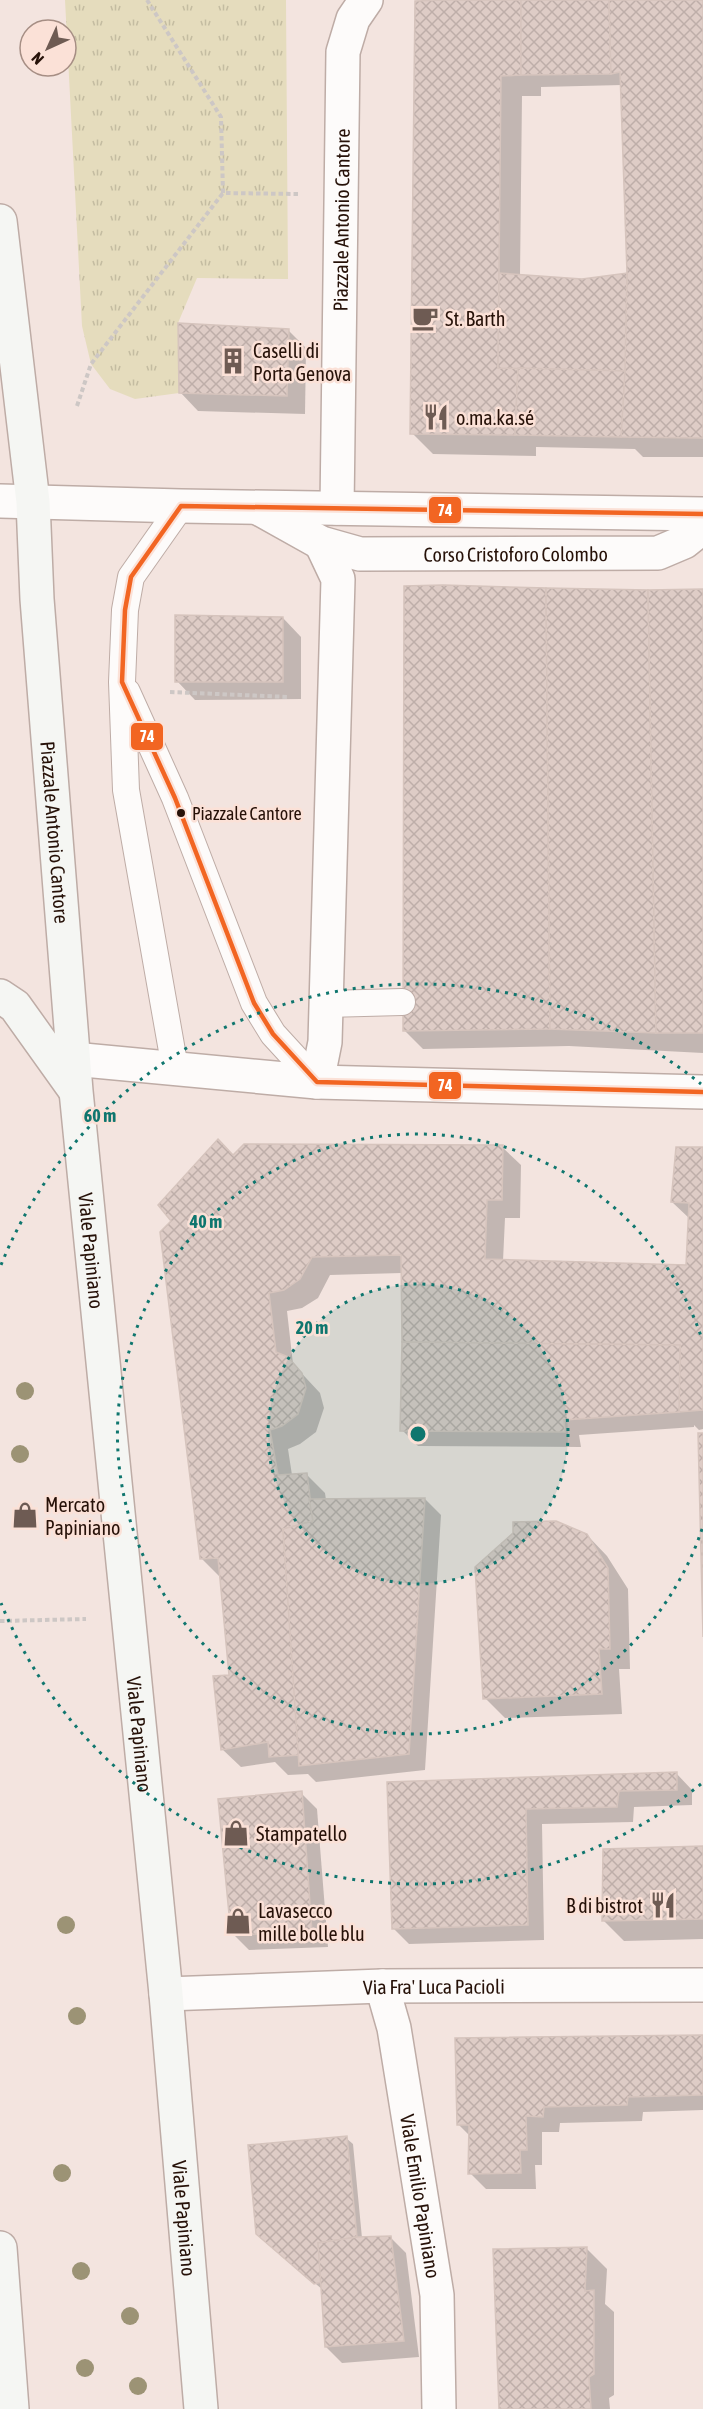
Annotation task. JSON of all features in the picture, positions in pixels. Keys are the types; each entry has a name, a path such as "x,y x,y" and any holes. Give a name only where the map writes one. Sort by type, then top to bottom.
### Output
{"main road":[{"name":"Piazzale Antonio Cantore","path":"0,221 33,502 37,599 74,1059"},
{"path":"0,996 15,1006 76,1091"},
{"name":"Viale Papiniano","path":"74,1059 166,1994 201,2409"},
{"path":"0,2248 12,2409"}],"street":[{"name":"Piazzale Antonio Cantore","path":"337,508 344,52 353,19 366,0"},
{"path":"0,501 703,514"},
{"path":"256,507 321,543 338,579 325,1042 317,1082"},
{"name":"Corso Cristoforo Colombo","path":"321,543 360,554 658,554 684,542 703,527"},
{"path":"74,1059 317,1082 703,1092"},
{"name":"Via Fra' Luca Pacioli","path":"166,1994 382,1986 703,1985"},
{"name":"Viale Emilio Papiniano","path":"382,1986 394,2028 437,2295 439,2409"}],"lane":[{"path":"175,1068 126,790 122,682 125,610 131,577 181,506"},
{"path":"122,682 175,798 254,1003 273,1034 317,1082"},
{"path":"326,1004 402,1002"}],"path":[{"path":"77,406 91,364 223,193 221,117 147,0"},
{"path":"223,193 299,194"},
{"path":"166,692 289,697"},
{"path":"0,1621 129,1617"}],"green space":[{"path":"65,0 286,0 288,279 197,278 178,323 179,393 135,399 110,389 91,364 82,326 69,78 78,78 78,18 66,18"}],"building":[{"path":"521,0 521,75 501,76 498,368 518,368 515,435 410,434 415,1"},
{"path":"521,0 609,0 611,74 521,75"},
{"path":"609,0 703,0 703,438 621,437 627,273 620,72 611,74"},
{"path":"499,273 582,279 627,273 625,371 498,368"},
{"name":"Caselli di Porta Genova","path":"178,323 289,329 287,396 179,393"},
{"path":"518,368 625,371 621,437 515,435"},
{"path":"404,586 546,588 550,1029 403,1031"},
{"path":"546,588 648,590 656,1033 550,1029"},
{"path":"703,589 703,1033 656,1033 648,590"},
{"path":"175,615 283,617 283,682 175,682"},
{"path":"218,1139 233,1155 244,1144 503,1145 502,1200 487,1200 485,1259 686,1265 689,1203 671,1202 676,1147 703,1147 703,1410 679,1412 680,1345 402,1342 401,1255 312,1257 300,1279 284,1290 269,1293 276,1352 288,1357 302,1373 306,1388 298,1414 282,1426 270,1430 278,1475 307,1473 313,1521 283,1529 300,1755 269,1757 268,1742 221,1750 213,1676 229,1675 218,1558 200,1559 160,1232 171,1221 158,1205"},
{"path":"402,1342 680,1345 679,1412 564,1420 565,1432 400,1431"},
{"path":"698,1433 703,1433 703,1637"},
{"path":"425,1498 409,1754 299,1766 283,1529 313,1521 309,1499"},
{"path":"556,1521 587,1534 608,1568 610,1649 599,1649 602,1694 483,1699 475,1567 513,1533 513,1522"},
{"path":"677,1772 677,1790 619,1791 617,1807 526,1809 528,1925 392,1929 387,1782"},
{"path":"302,1791 312,1932 231,1935 218,1799"},
{"path":"703,1846 703,1919 602,1921 603,1849"},
{"path":"703,2035 703,2095 628,2097 627,2105 544,2107 543,2117 526,2116 527,2150 520,2150 521,2173 468,2174 469,2125 457,2125 455,2038"},
{"path":"347,2136 357,2237 318,2243 322,2282 314,2284 256,2234 248,2145"},
{"path":"391,2236 404,2341 325,2347 318,2243 357,2237"},
{"path":"587,2247 585,2291 594,2290 594,2374 589,2377 591,2409 499,2409 493,2249"}],"transit line":[{"name":"74","path":"703,514 181,506 131,577 125,610 122,682 175,798 254,1003 273,1034 317,1082 703,1092"}],"place":[{"name":"St. Barth","path":"425,318"},
{"name":"Caselli di Porta Genova","path":"233,361"},
{"name":"o.ma.ka.sé","path":"436,417"},
{"name":"Piazzale Cantore","path":"181,813"},
{"name":"Mercato Papiniano","path":"25,1515"},
{"name":"Stampatello","path":"236,1833"},
{"name":"B di bistrot","path":"663,1905"},
{"name":"Lavasecco mille bolle blu","path":"238,1921"}]}
